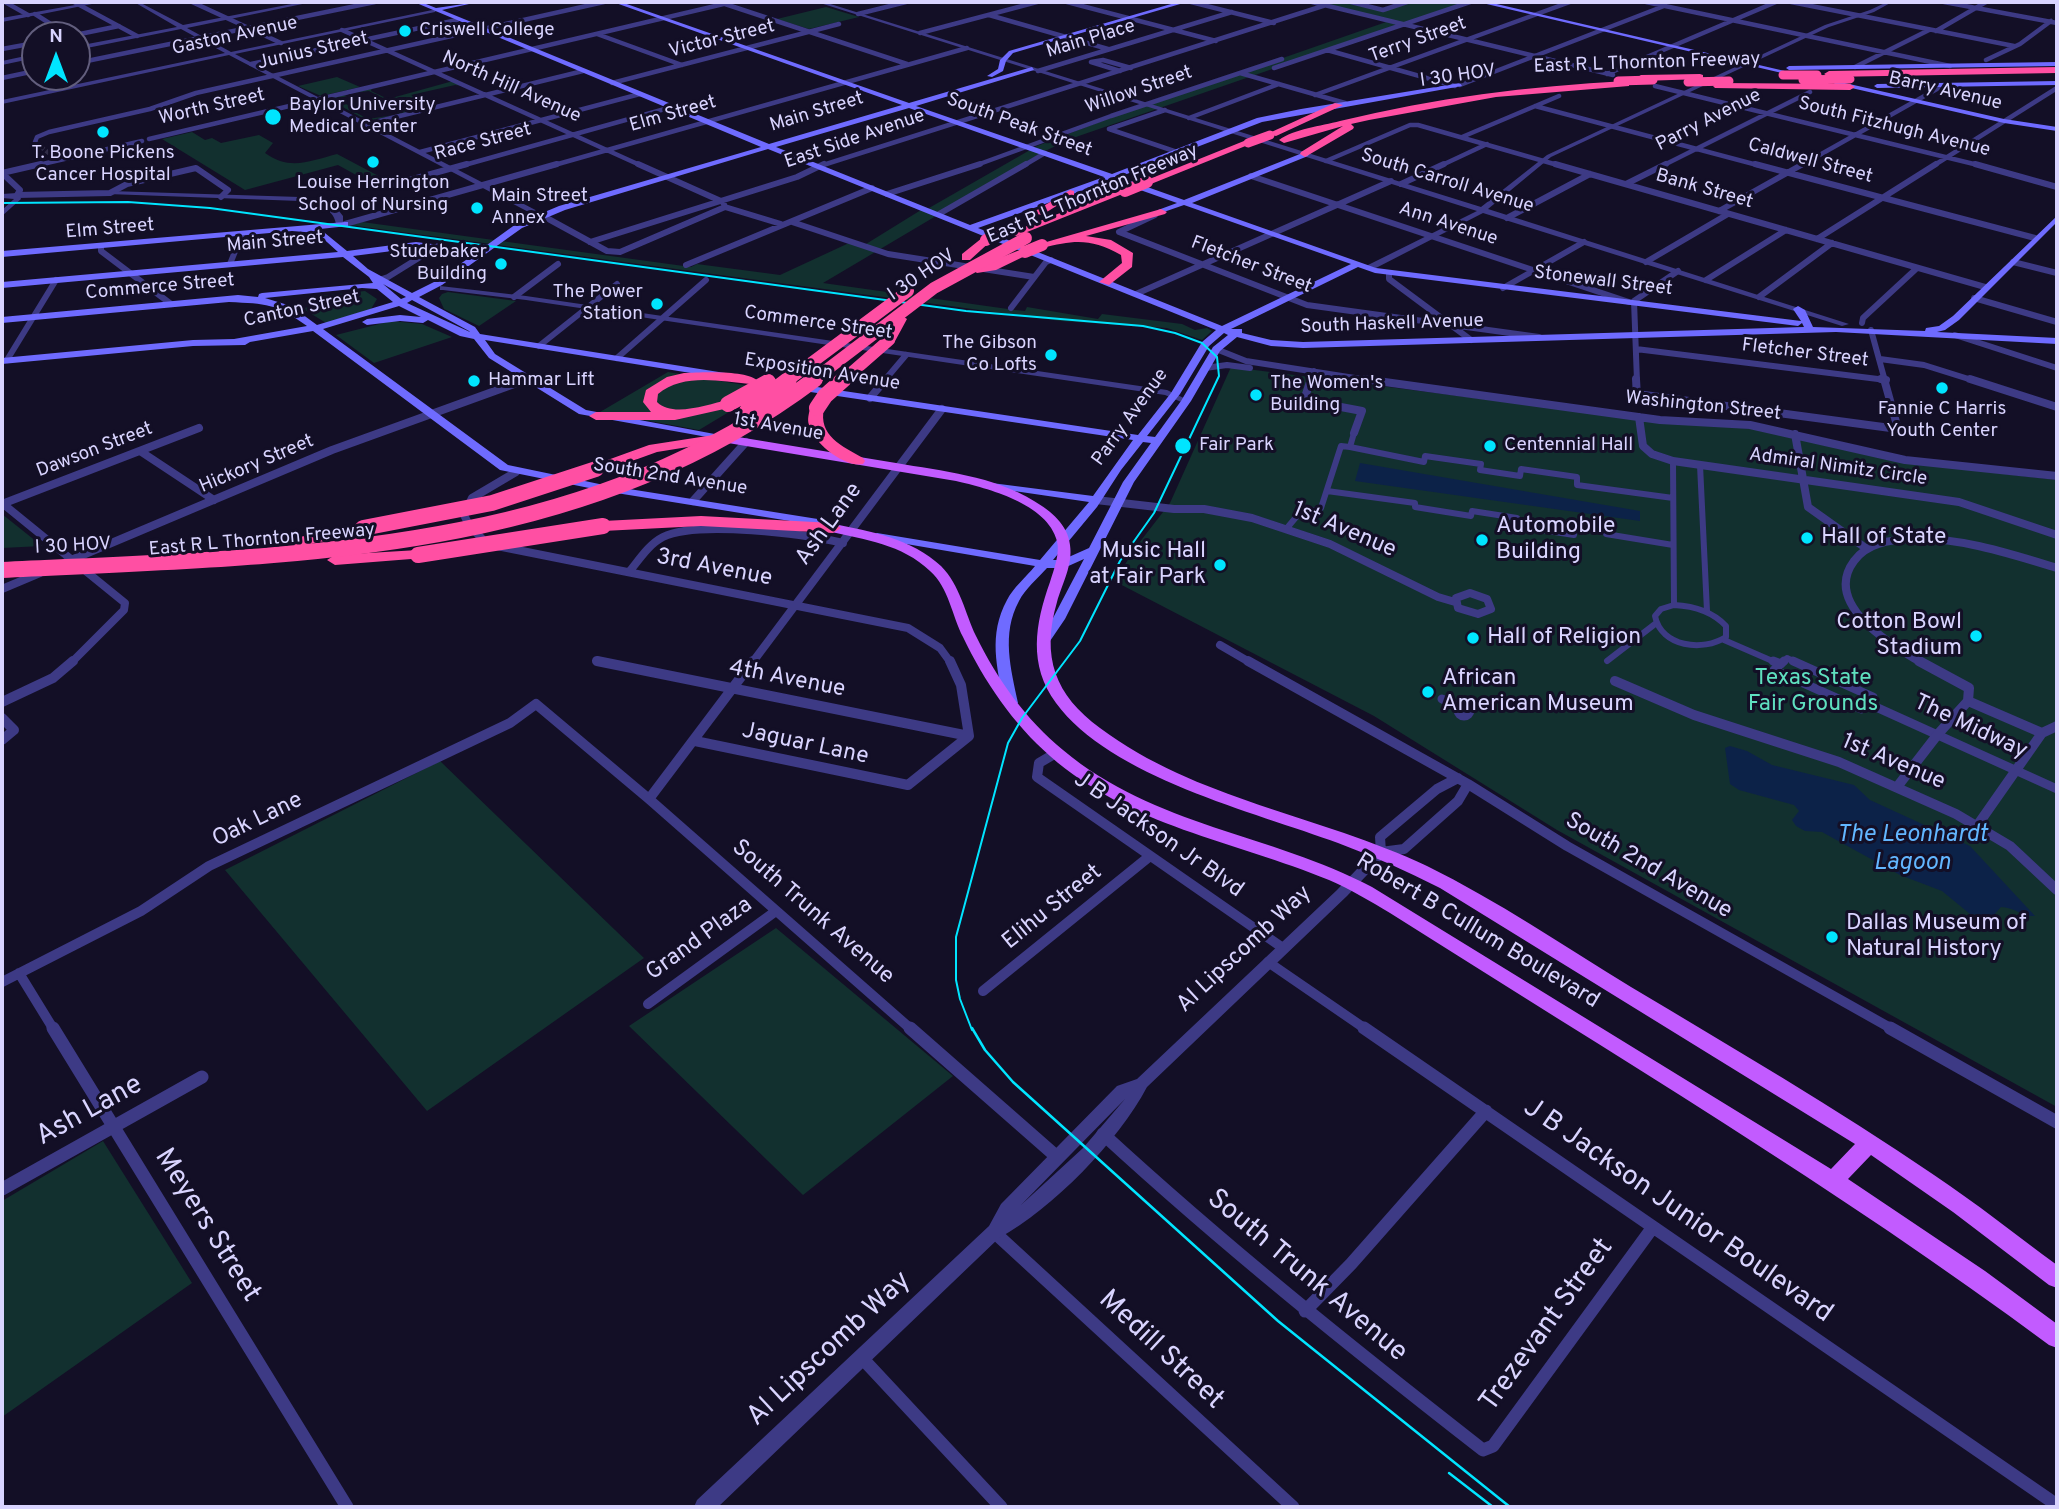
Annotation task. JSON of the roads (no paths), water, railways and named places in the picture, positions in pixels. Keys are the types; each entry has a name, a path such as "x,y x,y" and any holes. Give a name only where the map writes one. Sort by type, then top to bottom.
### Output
{"highway":[{"path":"2017,65 2057,70"},
{"path":"1844,78 1950,66"},
{"path":"1652,81 1718,86 2057,70"},
{"name":"East R L Thornton Freeway","path":"2,558 297,542 437,525 546,499 621,474 669,454 728,424 767,398 906,292 966,257 1023,238 1278,137 1430,103 1614,79 1690,82 1736,77 1792,76 2022,80 2057,70"},
{"name":"East R L Thornton Freeway","path":"1736,77 1844,78"},
{"path":"1524,80 1614,79"},
{"name":"East R L Thornton Freeway","path":"1614,79 1652,81"},
{"name":"I 30 HOV","path":"1278,137 1357,115 1440,99 1614,79"},
{"path":"1914,86 2022,80"},
{"path":"1458,85 1506,81"},
{"path":"1305,154 1353,125 1430,103"},
{"path":"1278,137 1341,104"},
{"path":"1023,238 1070,193"},
{"name":"East R L Thornton Freeway","path":"2,579 335,560 447,541 580,507 701,460 768,422 901,319 1023,238 1134,193"},
{"path":"1057,241 1161,212"},
{"path":"1023,238 1057,241 1093,239 1123,249 1129,261 1105,282"},
{"name":"I 30 HOV","path":"2,568 260,556 368,546 483,526 603,493 679,463 746,428 779,406 921,297 1023,238"},
{"path":"858,461 838,450 817,432 814,418 817,408 825,396 889,340 901,319"},
{"path":"596,416 695,413 728,404 748,395 802,360 839,342"},
{"path":"695,413 660,412 650,402 651,393 663,384 684,378 750,380"},
{"path":"297,542 492,503 654,447 720,438"},
{"path":"335,560 418,555 603,526 690,521 833,528"}],"main road":[{"name":"South Haskell Avenue","path":"417,2 766,146 1235,334 1282,345 1636,335 1808,327 2057,341"},
{"name":"Gaston Avenue","path":"435,10 475,2"},
{"name":"South Peak Street","path":"616,2 1186,203 1359,268 1389,276"},
{"path":"1132,19 1184,2"},
{"path":"1007,75 1012,62 1021,54 1195,2"},
{"path":"1481,2 1770,68 1844,78"},
{"path":"1491,2 1538,14"},
{"path":"994,57 1068,38"},
{"path":"1003,60 1011,52"},
{"path":"1871,59 1889,67"},
{"name":"Main Street","path":"980,82 999,72 1003,60"},
{"path":"1751,62 1792,76 1844,78"},
{"name":"East R L Thornton Freeway","path":"1792,76 1844,78 1889,67 1923,64 2017,65"},
{"path":"1736,77 1770,68"},
{"name":"Main Street","path":"487,253 494,242 519,226 541,217 666,176 906,104 980,82 1035,70"},
{"name":"East R L Thornton Freeway","path":"1844,78 1867,86 2022,80 2057,87"},
{"name":"Barry Avenue","path":"1844,78 1916,100 2057,128"},
{"path":"972,227 1070,193 1229,130 1276,116 1458,85"},
{"path":"1867,86 1916,100"},
{"path":"1161,212 1305,154"},
{"name":"Main Street","path":"2,285 416,245 487,253 541,217"},
{"path":"1940,324 1974,298 2035,238 2053,227 2057,218"},
{"path":"342,223 331,231 342,251"},
{"name":"Elm Street","path":"2,254 295,230 342,223"},
{"name":"Exposition Avenue","path":"295,230 316,230 402,305 461,334 1159,441"},
{"path":"470,250 494,242"},
{"name":"Canton Street","path":"4,360 273,340 318,331 365,319 416,299 439,288 487,253"},
{"name":"Parry Avenue","path":"1043,641 1059,619 1117,504 1186,401 1216,349 1235,334 1294,300 1359,268 1369,268"},
{"name":"Stonewall Street","path":"1369,268 1389,276 1808,327 1845,324"},
{"path":"365,319 382,304 378,283"},
{"name":"Exposition Avenue","path":"378,283 394,287 480,336"},
{"name":"Commerce Street","path":"2,320 378,283"},
{"path":"394,287 439,288 436,303 448,318"},
{"name":"South 2nd Avenue","path":"279,294 288,308 318,331 504,468 516,472 824,523 833,528 1043,564 1064,564 1093,551"},
{"name":"South 2nd Avenue","path":"230,299 261,300 288,308"},
{"name":"Parry Avenue","path":"1011,703 1001,654 1003,628 1013,600 1096,500 1175,394 1205,344 1223,329 1294,300"},
{"path":"1910,332 1956,318 1964,307"},
{"path":"1798,309 1808,327"},
{"path":"365,319 400,318 434,322"},
{"path":"1956,318 1982,337"},
{"name":"South Haskell Avenue","path":"1845,324 1940,324 1982,337 2057,335"},
{"path":"1940,324 1955,335"},
{"name":"1st Avenue","path":"480,336 489,353 583,412 596,416 899,467 978,483 1005,484 1096,500"},
{"path":"489,353 501,346 535,345"},
{"path":"1216,349 1239,345 1282,345"},
{"path":"978,483 1023,499 1037,508 1064,540"},
{"path":"732,507 757,515 771,524"},
{"name":"Robert B Cullum Boulevard","path":"877,536 912,551 940,573 986,669 1011,703 1056,753 1091,780 1118,796 1178,823 1352,883 1833,1181 1982,1280 2057,1337"},
{"name":"Robert B Cullum Boulevard","path":"1064,540 1064,564 1046,618 1043,641 1048,674 1058,695 1072,712 1114,745 1172,777 1381,852 1423,872 1739,1061 1868,1143 1928,1182 2057,1278"},
{"path":"1833,1181 1868,1143"}],"street":[{"path":"7,3 24,2"},
{"path":"2,20 78,3 99,2"},
{"path":"135,2 541,217 615,252 725,207"},
{"path":"192,2 281,43"},
{"path":"91,45 309,2"},
{"path":"91,60 376,2"},
{"name":"Junius Street","path":"34,142 37,137 49,132 163,105 196,93 604,2"},
{"name":"Worth Street","path":"2,173 732,2"},
{"path":"820,2 1035,70"},
{"path":"858,14 906,2"},
{"path":"920,33 1037,2"},
{"path":"1068,2 1216,41"},
{"path":"1195,2 1274,23"},
{"path":"1312,2 1326,3 1535,56 1614,79 1676,45 1776,2"},
{"path":"1351,2 1383,9 1407,2"},
{"path":"1250,76 1470,2"},
{"name":"Terry Street","path":"1315,95 1566,2"},
{"path":"1646,2 1886,53 1923,64"},
{"path":"1326,50 1458,85 1674,2"},
{"path":"1791,2 2014,46"},
{"path":"1483,210 1542,160 1614,126 1690,82 1736,77 1751,62 1890,2"},
{"path":"1944,2 2057,23"},
{"path":"1844,78 1871,59 1986,2"},
{"path":"7,3 44,21"},
{"path":"78,3 137,36"},
{"name":"East Side Avenue","path":"590,242 1274,23 1326,3"},
{"path":"723,4 908,65"},
{"name":"Gaston Avenue","path":"2,102 435,10"},
{"name":"Main Place","path":"1035,70 1232,12"},
{"path":"989,15 1108,49"},
{"path":"1973,66 2014,46 2057,17"},
{"path":"251,64 457,20"},
{"name":"Victor Street","path":"612,83 839,24"},
{"path":"91,32 119,26"},
{"name":"North Hill Avenue","path":"342,30 720,201"},
{"path":"597,33 682,65"},
{"path":"2,49 21,46"},
{"name":"Elm Street","path":"342,223 388,213 967,48"},
{"path":"2,63 21,59"},
{"name":"Willow Street","path":"887,194 1029,148 1146,104 1282,59"},
{"path":"1121,72 1091,62 1103,60 1131,68"},
{"path":"1986,60 2001,65"},
{"name":"South Carroll Avenue","path":"1035,70 1845,324"},
{"path":"366,124 583,71"},
{"path":"1239,73 1341,104"},
{"path":"2,78 21,74"},
{"name":"South Fitzhugh Avenue","path":"1690,82 1767,113 2057,186"},
{"path":"1189,118 1279,85"},
{"path":"1719,211 1944,85"},
{"path":"1817,239 2057,87"},
{"name":"Parry Avenue","path":"1626,184 1810,92"},
{"path":"419,152 640,94"},
{"path":"1462,137 1559,96"},
{"name":"Caldwell Street","path":"1535,106 2035,238"},
{"name":"Race Street","path":"383,184 395,184 672,107"},
{"path":"1165,110 1109,129 1174,151"},
{"name":"Bank Street","path":"1326,161 1414,124 1985,287"},
{"path":"1401,184 1487,144"},
{"path":"939,214 1045,153"},
{"path":"110,193 127,184 193,168 199,169 229,190 221,197"},
{"path":"2,173 20,190 2,205"},
{"path":"1507,218 1590,174"},
{"name":"Ann Avenue","path":"1251,176 1636,304"},
{"path":"1136,294 1391,181"},
{"path":"686,265 873,188"},
{"path":"2,196 110,193 290,198 320,203 335,210 342,223"},
{"path":"2,214 18,200 17,195"},
{"path":"253,198 305,205 342,223"},
{"path":"720,201 725,207 781,224"},
{"name":"Parry Avenue","path":"1359,268 1483,210"},
{"name":"Fletcher Street","path":"1161,212 1122,229 1121,234 1294,300 1546,338"},
{"path":"325,226 327,214"},
{"path":"1646,262 1728,214"},
{"path":"792,222 888,254 1034,277"},
{"path":"1706,280 1786,230"},
{"path":"230,264 242,234"},
{"path":"1503,288 1584,242"},
{"path":"1759,297 1832,243"},
{"path":"101,246 101,251 134,273 171,304"},
{"path":"378,283 438,246"},
{"name":"Parry Avenue","path":"1369,268 1400,253 1401,250"},
{"path":"1011,308 1034,277 1051,260"},
{"path":"2013,261 2057,274"},
{"path":"514,297 558,264"},
{"path":"1862,323 1863,318 1917,268"},
{"path":"1678,271 1635,299 1637,396 1898,429 1871,330"},
{"path":"1389,276 1471,340"},
{"path":"4,360 56,280"},
{"path":"617,358 706,280"},
{"path":"535,345 617,284"},
{"name":"Commerce Street","path":"439,288 588,307 1175,394 1186,401"},
{"path":"1974,298 2057,322"},
{"path":"1982,337 2057,368"},
{"name":"Washington Street","path":"1216,349 1241,360 1371,384 1386,383 1639,417 1730,423 1796,434 1905,460 2057,476"},
{"name":"Fletcher Street","path":"1636,349 1886,380"},
{"path":"870,398 906,355"},
{"name":"Fletcher Street","path":"1880,359 1924,365 2057,407"},
{"name":"Washington Street","path":"1205,368 1230,365 1313,374"},
{"path":"1313,374 1304,400 1362,411 1350,447"},
{"name":"Hickory Street","path":"2,589 329,452 529,379"},
{"name":"Ash Lane","path":"649,799 942,409"},
{"name":"Admiral Nimitz Circle","path":"1639,417 1643,446 1653,454 1673,461 1959,502 2057,535"},
{"name":"Dawson Street","path":"2,504 199,428"},
{"path":"1796,434 1805,501 1811,511 1867,549"},
{"path":"693,501 746,442"},
{"path":"1287,528 1297,516 1321,508 1341,446 1424,462 1425,456 1481,464 1480,470 1520,476 1521,469 1577,477 1577,485 1673,498"},
{"path":"140,451 214,500"},
{"path":"1673,461 1674,606"},
{"path":"1700,465 1707,611"},
{"name":"3rd Avenue","path":"516,472 472,498 467,505 464,515 486,544 894,623 934,641 951,657 958,668 970,736"},
{"path":"1327,491 1416,503 1415,507 1471,516 1472,511 1517,518 1516,526 1528,528 1574,535 1574,526 1606,530 1606,534 1673,545"},
{"name":"1st Avenue","path":"1096,500 1160,513 1212,511 1287,528 1330,544 1438,597 1455,602"},
{"path":"2,504 125,603 124,610 54,678 2,702"},
{"path":"629,572 655,542 676,533 720,531 821,537 843,543"},
{"path":"1897,787 1938,734 1968,701 1969,688 1887,640 1854,608 1846,590 1846,576 1852,561 1867,549 1910,539 1943,540 1999,551 2057,568"},
{"path":"1607,661 1655,624 1657,612 1674,606 1707,611 1726,626 1727,633 1724,640 1714,645 1690,645 1668,636 1655,624"},
{"name":"The Midway","path":"1724,640 1781,664"},
{"name":"South 2nd Avenue","path":"1220,645 1463,781 1601,865 2057,1122"},
{"name":"The Midway","path":"1787,658 1873,697 1861,709 1774,670 1781,664 1787,658"},
{"name":"4th Avenue","path":"597,661 970,736"},
{"name":"1st Avenue","path":"1615,681 1694,715 1814,752 1897,787 1990,833 2028,861 2057,890"},
{"path":"1442,699 1457,706"},
{"path":"1968,701 2042,733"},
{"name":"The Midway","path":"1867,703 2057,789"},
{"name":"South Trunk Avenue","path":"536,704 649,799 1057,1157"},
{"name":"Oak Lane","path":"2,982 141,911 209,866 510,723 536,704"},
{"path":"2,718 14,730 2,740"},
{"path":"1979,823 2042,733 2057,726"},
{"name":"Jaguar Lane","path":"695,741 908,785 970,736"},
{"name":"J B Jackson Jr Blvd","path":"1056,753 1039,763 1037,777 1283,948"},
{"path":"1463,781 1458,801 1404,849 1381,852 1380,837 1437,789 1463,781"},
{"name":"Al Lipscomb Way","path":"994,1232 1007,1209 1122,1091 1142,1083 1352,883 1381,852"},
{"name":"Elihu Street","path":"982,991 1150,856"},
{"name":"Grand Plaza","path":"648,1004 776,911"},
{"name":"J B Jackson Junior Boulevard","path":"1268,962 2057,1505"},
{"name":"Meyers Street","path":"19,973 215,1288 347,1507"},
{"name":"Ash Lane","path":"2,1189 202,1077"},
{"name":"Al Lipscomb Way","path":"704,1507 994,1232 1020,1217 1103,1135 1135,1099 1142,1083"},
{"path":"1305,1311 1351,1264 1486,1111"},
{"name":"South Trunk Avenue","path":"1103,1135 1199,1222 1305,1311 1476,1448 1483,1450"},
{"name":"Trezevant Street","path":"1483,1450 1493,1446 1653,1227"},
{"name":"Medill Street","path":"994,1232 1293,1507"},
{"path":"862,1358 1001,1507"}],"water":[{"path":"1360,463 1640,511 1640,521 1355,481"},
{"name":"The Leonhardt Lagoon","path":"1730,746 1747,751 1772,765 1854,785 1870,800 1970,846 2035,916 2001,907 1992,917 1970,914 1942,891 1900,875 1822,832 1805,831 1796,826 1792,820 1799,811 1794,805 1739,790 1730,784 1725,748"}],"tunnel":[{"path":"35,142 55,158"}],"tram line":[{"path":"2,203 128,202 210,208 966,311 1143,326 1175,333 1202,343 1217,357 1219,376 1154,513 1120,561 1080,641 1022,718 1008,743 956,937 956,980 972,1030"},
{"path":"972,1028 985,1050 1013,1082 1278,1321 1510,1507"},
{"path":"1449,1473 1493,1507"}],"place":[{"name":"Criswell College","path":"405,31"},
{"name":"Baylor University Medical Center","path":"273,117"},
{"name":"T. Boone Pickens Cancer Hospital","path":"103,132"},
{"name":"Louise Herrington School of Nursing","path":"373,162"},
{"name":"Main Street Annex","path":"477,208"},
{"name":"Studebaker Building","path":"501,264"},
{"name":"The Power Station","path":"657,304"},
{"name":"The Gibson Co Lofts","path":"1051,355"},
{"name":"Hammar Lift","path":"474,381"},
{"name":"Fannie C Harris Youth Center","path":"1942,388"},
{"name":"The Women's Building","path":"1256,395"},
{"name":"Fair Park","path":"1183,446"},
{"name":"Centennial Hall","path":"1490,446"},
{"name":"Hall of State","path":"1807,538"},
{"name":"Automobile Building","path":"1482,540"},
{"name":"Music Hall at Fair Park","path":"1220,565"},
{"name":"Cotton Bowl Stadium","path":"1976,636"},
{"name":"Hall of Religion","path":"1473,638"},
{"name":"African American Museum","path":"1428,692"},
{"name":"Dallas Museum of Natural History","path":"1832,937"}],"park label":[{"name":"Texas State Fair Grounds","path":"1813,692"}]}
